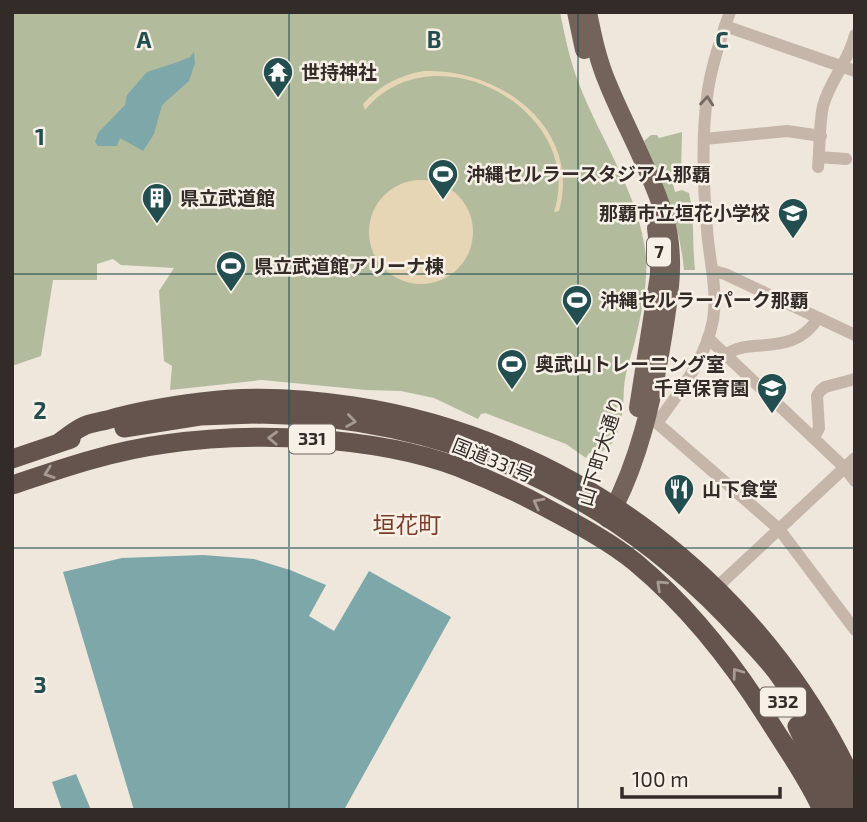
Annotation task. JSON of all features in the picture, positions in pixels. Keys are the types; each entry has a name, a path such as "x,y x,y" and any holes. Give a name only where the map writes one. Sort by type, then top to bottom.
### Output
{"highway":[{"name":"国道331号","path":"60,442 82,426 133,412 233,397 286,398 378,410 440,424 517,453 560,473 610,503 666,545 715,596 793,697 824,748 852,810"},
{"name":"国道331号","path":"12,459 60,442 138,425 200,416 259,414 318,416 380,425 450,442 510,465 569,493 614,521 752,627 792,677 817,715 854,783"},
{"name":"国道331号","path":"12,485 74,464 166,443 213,439 304,439 400,451 457,467 517,492 598,536 647,573 680,603 708,635 759,704 822,810"},
{"name":"332","path":"715,596 790,713 835,810"},
{"path":"805,779 825,801 838,798 854,783"},
{"path":"805,779 811,810"}],"main road":[{"name":"山下町大通り","path":"576,12 594,80 651,212 659,253 654,315 638,410 598,536"},
{"name":"山下町大通り","path":"588,12 604,73 663,210 670,241 671,283 652,421 610,503"}],"street":[{"path":"730,12 712,65 707,91 704,139 707,233 714,271 713,320 691,377 652,421 779,529 855,630"},
{"path":"725,26 809,57 849,68"},
{"path":"846,159 819,162 823,107 849,68 855,35"},
{"path":"704,139 788,131 821,136"},
{"path":"714,271 855,335"},
{"path":"726,355 733,349 771,346 793,339 813,326 818,318"},
{"path":"708,338 814,438 850,463 855,481"},
{"path":"814,438 819,428 817,396 820,391 825,387 855,379"},
{"path":"715,596 779,529 850,463"}],"green space":[{"path":"12,12 560,12 576,75 628,190 642,234 646,257 642,310 626,376 621,419 614,440 608,447 600,452 589,453 586,458 566,444 485,413 478,419 434,398 401,391 262,380 170,390 172,366 164,361 159,291 174,268 121,265 113,259 97,264 97,280 53,280 41,356 12,366"},
{"path":"682,132 681,171 670,172 675,192 682,190 689,193 695,270 684,270 679,236 670,204 644,141 651,135 657,135 659,138"}],"sand":[{"path":"424,71 453,73 480,80 506,92 529,109 546,129 558,154 563,181 559,211 554,212 558,175 548,141 527,113 498,92 464,79 428,77 394,86 365,110 363,104 383,86"},
{"path":"421,180 441,184 458,195 469,212 473,232 469,252 458,269 441,280 421,284 401,280 384,269 373,252 369,232 373,212 384,195 401,184"}],"water":[{"path":"194,52 195,63 189,81 162,105 154,134 143,151 120,138 117,146 98,146 95,142 98,133 125,105 127,95 147,72 190,57"},
{"path":"203,555 254,559 326,585 309,616 334,631 369,571 451,617 344,810 134,810 63,572 122,558"},
{"path":"76,774 91,810 62,810 52,782"}],"place":[{"name":"世持神社","path":"278,99"},
{"name":"沖縄セルラースタジアム那覇","path":"443,201"},
{"name":"県立武道館","path":"157,225"},
{"name":"那覇市立垣花小学校","path":"793,240"},
{"name":"県立武道館アリーナ棟","path":"231,293"},
{"name":"沖縄セルラーパーク那覇","path":"577,327"},
{"name":"奥武山トレーニング室","path":"512,391"},
{"name":"千草保育園","path":"772,415"},
{"name":"山下食堂","path":"679,516"}],"district":[{"name":"垣花町","path":"407,525"}]}
